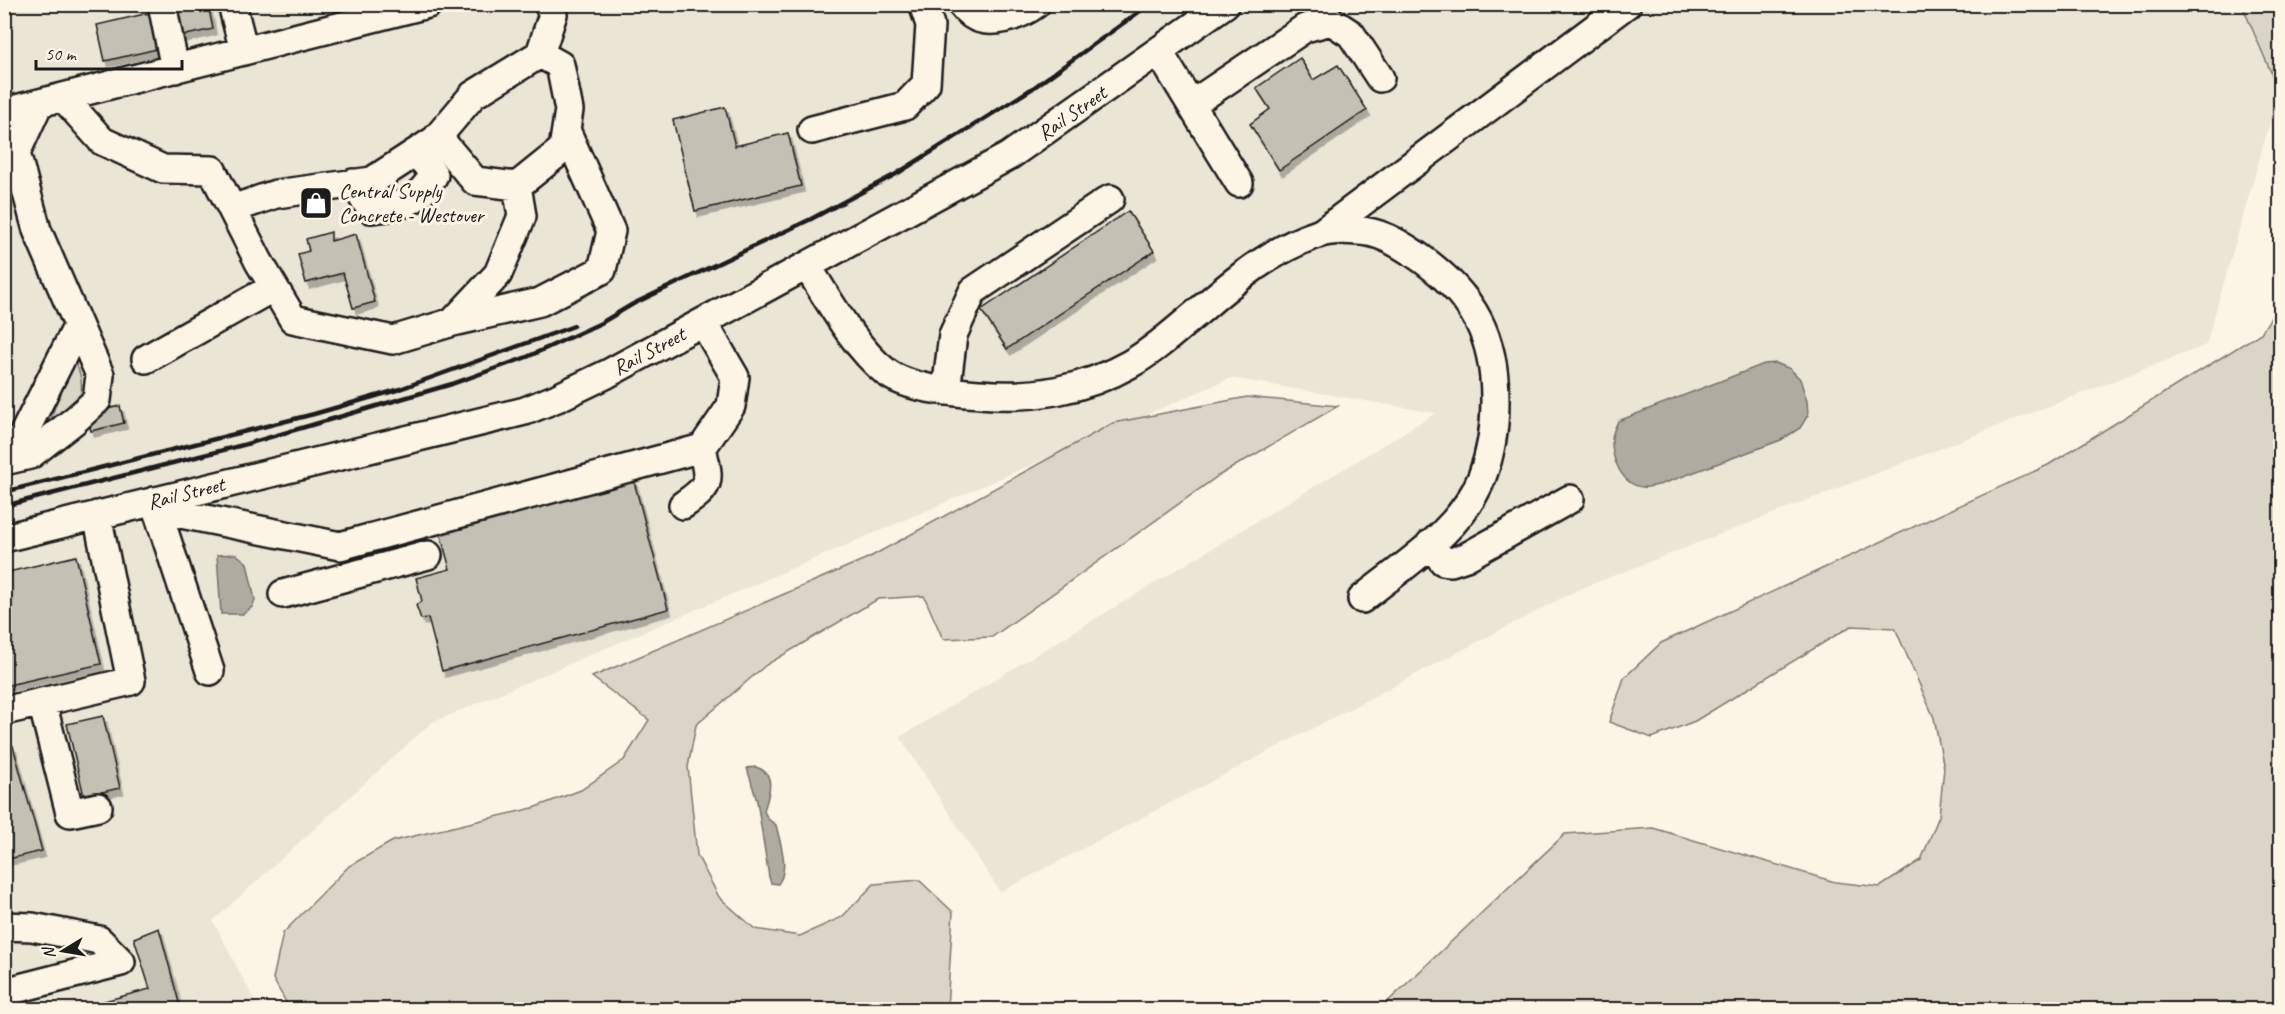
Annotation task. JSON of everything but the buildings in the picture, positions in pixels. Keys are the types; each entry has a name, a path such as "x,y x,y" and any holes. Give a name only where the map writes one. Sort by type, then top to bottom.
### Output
{"street":[{"path":"162,4 175,69"},
{"path":"232,4 244,51"},
{"path":"4,112 428,4"},
{"path":"232,209 276,194 372,181 427,144 473,95 540,54 553,14 549,4"},
{"path":"812,130 905,106 926,84 930,25 923,4"},
{"path":"961,4 972,15 988,20 1005,18 1036,4"},
{"name":"Rail Street","path":"4,538 97,515 155,505 525,411 557,398 607,374 1010,156 1225,4"},
{"path":"807,266 845,325 887,373 904,382 946,391 996,396 1039,395 1087,383 1130,364 1169,338 1200,310 1257,266 1289,246 1321,233 1627,4"},
{"path":"1192,104 1305,28 1331,21 1351,33 1380,78"},
{"path":"1159,52 1239,183"},
{"path":"427,144 475,181 517,186 563,149 569,110 560,65 540,54"},
{"path":"51,100 102,141 163,169 212,170 293,319 393,340 453,322 540,303 602,270 611,231 566,130"},
{"path":"8,460 30,455 97,400 99,375 38,230 16,153 51,100"},
{"path":"353,183 371,209 402,206 421,194 434,175 427,144"},
{"path":"453,322 498,274 522,216 517,186"},
{"path":"946,391 953,335 973,291 1110,199"},
{"path":"1321,233 1361,230 1394,240 1428,263 1452,284 1478,321 1491,358 1494,377 1496,395 1492,437 1482,478 1457,520 1362,598"},
{"path":"146,359 274,287"},
{"path":"155,505 340,546 702,448 731,406 735,377 703,322"},
{"path":"8,460 78,325"},
{"path":"683,505 703,492 707,483 707,468 702,448"},
{"path":"1430,544 1443,561 1451,562 1466,557 1570,499"},
{"path":"155,505 210,671"},
{"path":"4,711 131,681 97,515"},
{"path":"359,540 367,571"},
{"path":"283,594 428,555"},
{"path":"42,702 70,813 98,807"},
{"path":"4,992 121,962 99,940 32,927 5,925"}],"shaded area":[{"path":"2242,4 2279,91 2206,345 1577,590 1000,892 900,737 1436,413 1231,378 431,723 213,921 259,1009 5,1010 5,5"},
{"path":"2242,5 2280,5 2280,93 2279,91"},
{"path":"2280,303 2280,1009 1380,1009 1565,834 1653,828 1835,882 1880,887 1921,860 1939,816 1944,768 1934,718 1895,628 1851,626 1695,721 1652,738 1609,722 1624,678 1661,643 2048,465 2261,333"},
{"path":"71,358 80,375 80,405 49,425"},
{"path":"1776,363 1790,369 1800,379 1807,401 1808,415 1800,428 1781,440 1650,487 1629,482 1619,470 1612,446 1613,434 1618,421 1764,364"},
{"path":"1247,397 1338,406 1218,476 992,637 943,639 924,596 878,599 766,665 696,725 688,767 697,855 719,897 755,929 800,936 842,917 874,884 919,880 953,912 947,1009 290,1009 273,979 283,933 349,866 393,841 533,808 581,790 624,760 649,720 592,677 870,557 1113,423"},
{"path":"236,554 247,563 255,600 252,607 243,614 221,614 217,555"},
{"path":"756,767 763,770 769,780 770,786 764,811 768,819 776,825 782,847 784,863 782,878 778,884 771,883 769,877 757,801 747,768"}],"railway":[{"path":"4,506 243,445 452,384 527,357 811,219 898,173 1033,88 1150,4"},
{"path":"4,492 314,414 397,390 574,326"}],"place":[{"name":"Central Supply Concrete - Westover","path":"316,203"}]}
